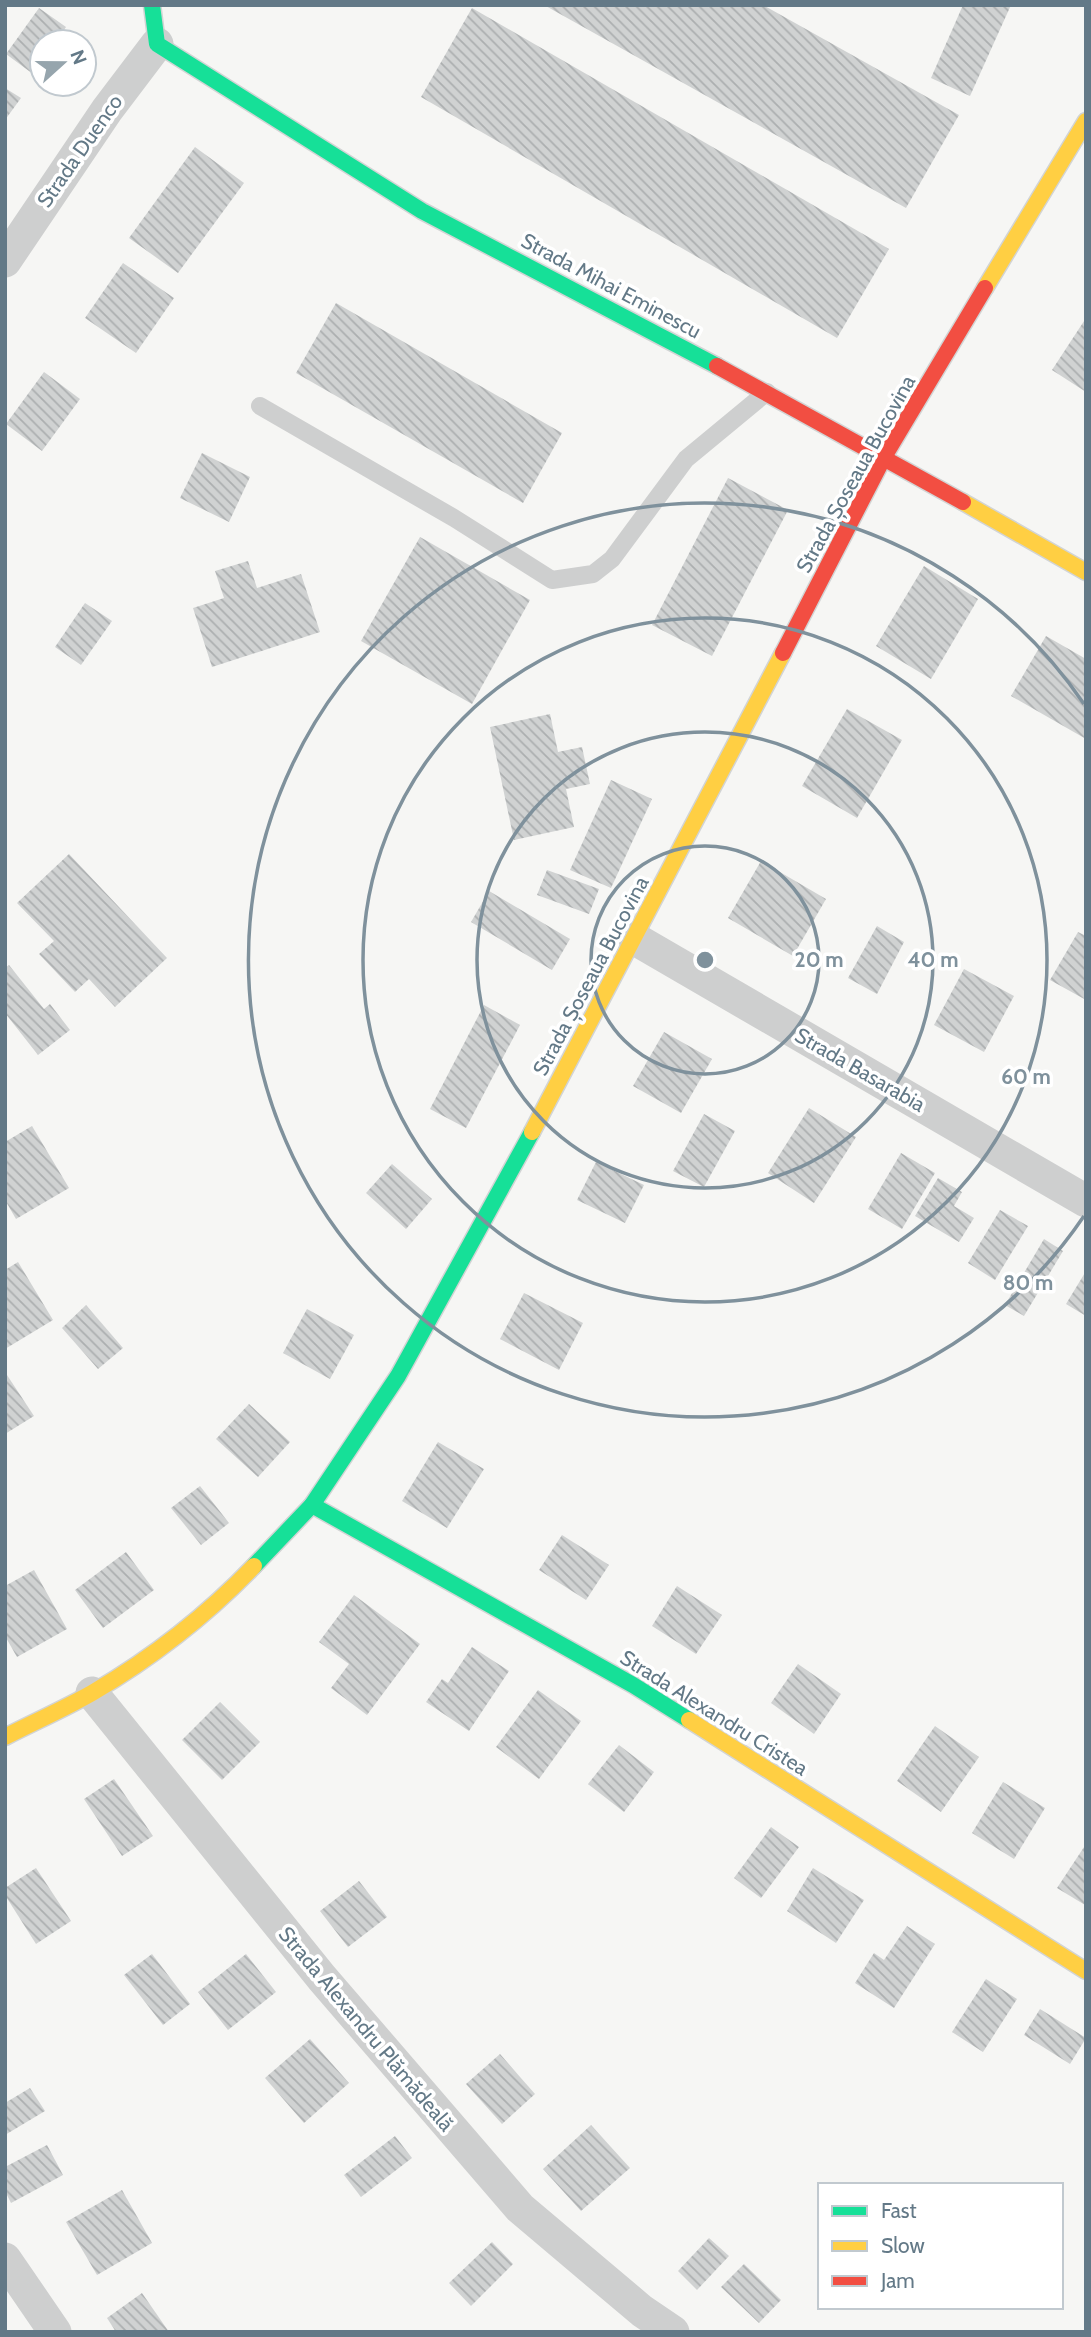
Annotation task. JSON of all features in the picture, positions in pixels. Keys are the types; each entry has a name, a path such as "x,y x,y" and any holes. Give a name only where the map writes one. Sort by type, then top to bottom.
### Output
{"street":[{"path":"152,5 157,44"},
{"name":"Strada Duenco","path":"5,261 100,120 157,44"},
{"name":"Strada Mihai Eminescu","path":"157,44 422,211 768,392 1086,572"},
{"name":"Strada Șoseaua Bucovina","path":"5,1737 92,1693 156,1650 229,1592 312,1505 398,1376 478,1234 635,939 884,457 1086,121"},
{"name":"Strada Basarabia","path":"635,939 1086,1201"},
{"name":"Strada Alexandru Cristea","path":"312,1505 633,1685 1086,1971"},
{"name":"Strada Alexandru Plămădeală","path":"92,1693 322,1978 520,2208 642,2311 673,2332"},
{"path":"5,2259 55,2332"}],"lane":[{"path":"260,406 454,518 552,580 593,574 612,559 686,459 768,392"}],"building":[{"path":"544,5 763,5 959,115 906,208"},
{"path":"963,5 1011,5 970,96 931,78"},
{"path":"39,8 66,27 28,28 28,70 6,54"},
{"path":"472,8 889,249 837,338 421,97"},
{"path":"5,88 21,98 5,120"},
{"path":"195,147 244,183 178,273 129,238"},
{"path":"123,263 174,298 136,353 85,318"},
{"path":"336,303 562,433 523,503 296,373"},
{"path":"1086,318 1086,392 1052,370"},
{"path":"44,372 80,399 42,451 6,424"},
{"path":"202,453 250,477 229,522 180,498"},
{"path":"728,478 788,510 712,656 652,625"},
{"path":"420,537 530,600 472,704 361,641"},
{"path":"248,561 257,588 301,574 320,632 212,667 193,608 224,598 215,571"},
{"path":"924,566 978,599 931,679 876,646"},
{"path":"85,603 112,621 81,665 55,647"},
{"path":"1046,636 1086,659 1086,739 1011,696"},
{"path":"847,709 902,740 857,818 802,786"},
{"path":"550,714 558,752 582,747 590,784 566,789 574,827 514,840 490,727"},
{"path":"611,780 652,799 611,888 570,870"},
{"path":"69,854 167,958 115,1007 89,979 75,992 39,954 54,941 17,903"},
{"path":"761,861 826,899 793,956 728,918"},
{"path":"547,870 599,889 589,914 537,895"},
{"path":"489,891 570,939 552,970 471,922"},
{"path":"877,926 904,942 877,994 848,978"},
{"path":"1078,932 1086,936 1086,1000 1050,980"},
{"path":"9,965 44,1009 50,1004 70,1030 38,1055 5,1013 5,968"},
{"path":"964,969 1014,996 984,1052 934,1025"},
{"path":"484,1005 520,1025 466,1128 430,1109"},
{"path":"664,1032 712,1059 681,1113 633,1086"},
{"path":"809,1108 856,1137 814,1203 768,1173"},
{"path":"704,1114 735,1131 704,1187 673,1171"},
{"path":"32,1126 69,1188 16,1219 5,1200 5,1142"},
{"path":"901,1153 935,1173 902,1229 868,1209"},
{"path":"596,1162 644,1185 625,1223 577,1200"},
{"path":"392,1164 432,1199 406,1229 366,1193"},
{"path":"938,1178 962,1192 954,1206 974,1218 959,1242 915,1216"},
{"path":"1000,1210 1028,1226 995,1280 968,1263"},
{"path":"1044,1239 1063,1251 1024,1316 1005,1305"},
{"path":"18,1262 53,1320 5,1349 5,1270"},
{"path":"1086,1271 1086,1316 1066,1304"},
{"path":"524,1293 583,1323 559,1370 500,1339"},
{"path":"86,1305 123,1348 98,1369 62,1328"},
{"path":"307,1309 354,1335 330,1379 283,1353"},
{"path":"5,1372 34,1416 5,1434"},
{"path":"249,1404 290,1442 258,1477 216,1439"},
{"path":"438,1442 484,1469 447,1528 402,1501"},
{"path":"200,1486 229,1523 201,1545 171,1508"},
{"path":"562,1535 609,1565 586,1600 539,1570"},
{"path":"126,1552 154,1590 103,1628 75,1590"},
{"path":"34,1570 67,1629 17,1657 5,1636 5,1586"},
{"path":"677,1586 722,1615 696,1654 652,1626"},
{"path":"354,1595 420,1644 367,1715 331,1688 349,1664 319,1642"},
{"path":"472,1647 509,1671 469,1731 426,1702 442,1679 448,1683"},
{"path":"798,1664 841,1694 814,1734 771,1703"},
{"path":"538,1690 581,1721 539,1779 496,1747"},
{"path":"220,1702 260,1742 222,1780 182,1740"},
{"path":"935,1726 979,1757 941,1812 897,1781"},
{"path":"619,1745 654,1772 624,1812 588,1784"},
{"path":"114,1779 153,1836 122,1856 84,1799"},
{"path":"1003,1782 1045,1808 1014,1859 972,1833"},
{"path":"771,1827 799,1847 761,1898 734,1878"},
{"path":"1086,1844 1086,1903 1085,1905 1057,1888"},
{"path":"36,1868 71,1921 36,1944 5,1895 5,1888"},
{"path":"813,1868 864,1900 836,1943 787,1911"},
{"path":"359,1881 387,1917 348,1947 320,1911"},
{"path":"907,1926 935,1944 894,2008 855,1983 874,1953 884,1960"},
{"path":"152,1954 190,2004 163,2025 124,1975"},
{"path":"246,1954 276,1992 228,2030 198,1992"},
{"path":"986,1979 1017,1999 983,2052 952,2032"},
{"path":"1040,2009 1086,2038 1070,2064 1024,2035"},
{"path":"310,2039 349,2083 304,2123 265,2078"},
{"path":"500,2054 535,2094 502,2124 466,2084"},
{"path":"30,2088 45,2111 5,2135 5,2103"},
{"path":"591,2125 630,2168 581,2211 543,2169"},
{"path":"395,2136 412,2158 361,2197 344,2175"},
{"path":"47,2145 63,2175 11,2203 5,2191 5,2167"},
{"path":"122,2190 152,2243 97,2275 66,2222"},
{"path":"709,2238 729,2256 697,2290 678,2271"},
{"path":"492,2242 513,2264 471,2306 449,2283"},
{"path":"744,2264 781,2300 759,2323 721,2287"},
{"path":"142,2293 169,2332 116,2332 107,2318"}],"traffic: fast":[{"path":"152,5 157,44 422,211 717,366"},
{"path":"254,1566 312,1505 398,1376 532,1132"},
{"path":"312,1505 633,1685 689,1720"}],"traffic: slow":[{"path":"985,288 1086,121"},
{"path":"963,502 1086,572"},
{"path":"532,1132 783,653"},
{"path":"5,1737 81,1699 135,1666 197,1619 254,1566"},
{"path":"689,1720 1086,1971"}],"traffic: jam":[{"path":"783,653 884,457 985,288"},
{"path":"717,366 963,502"}]}
